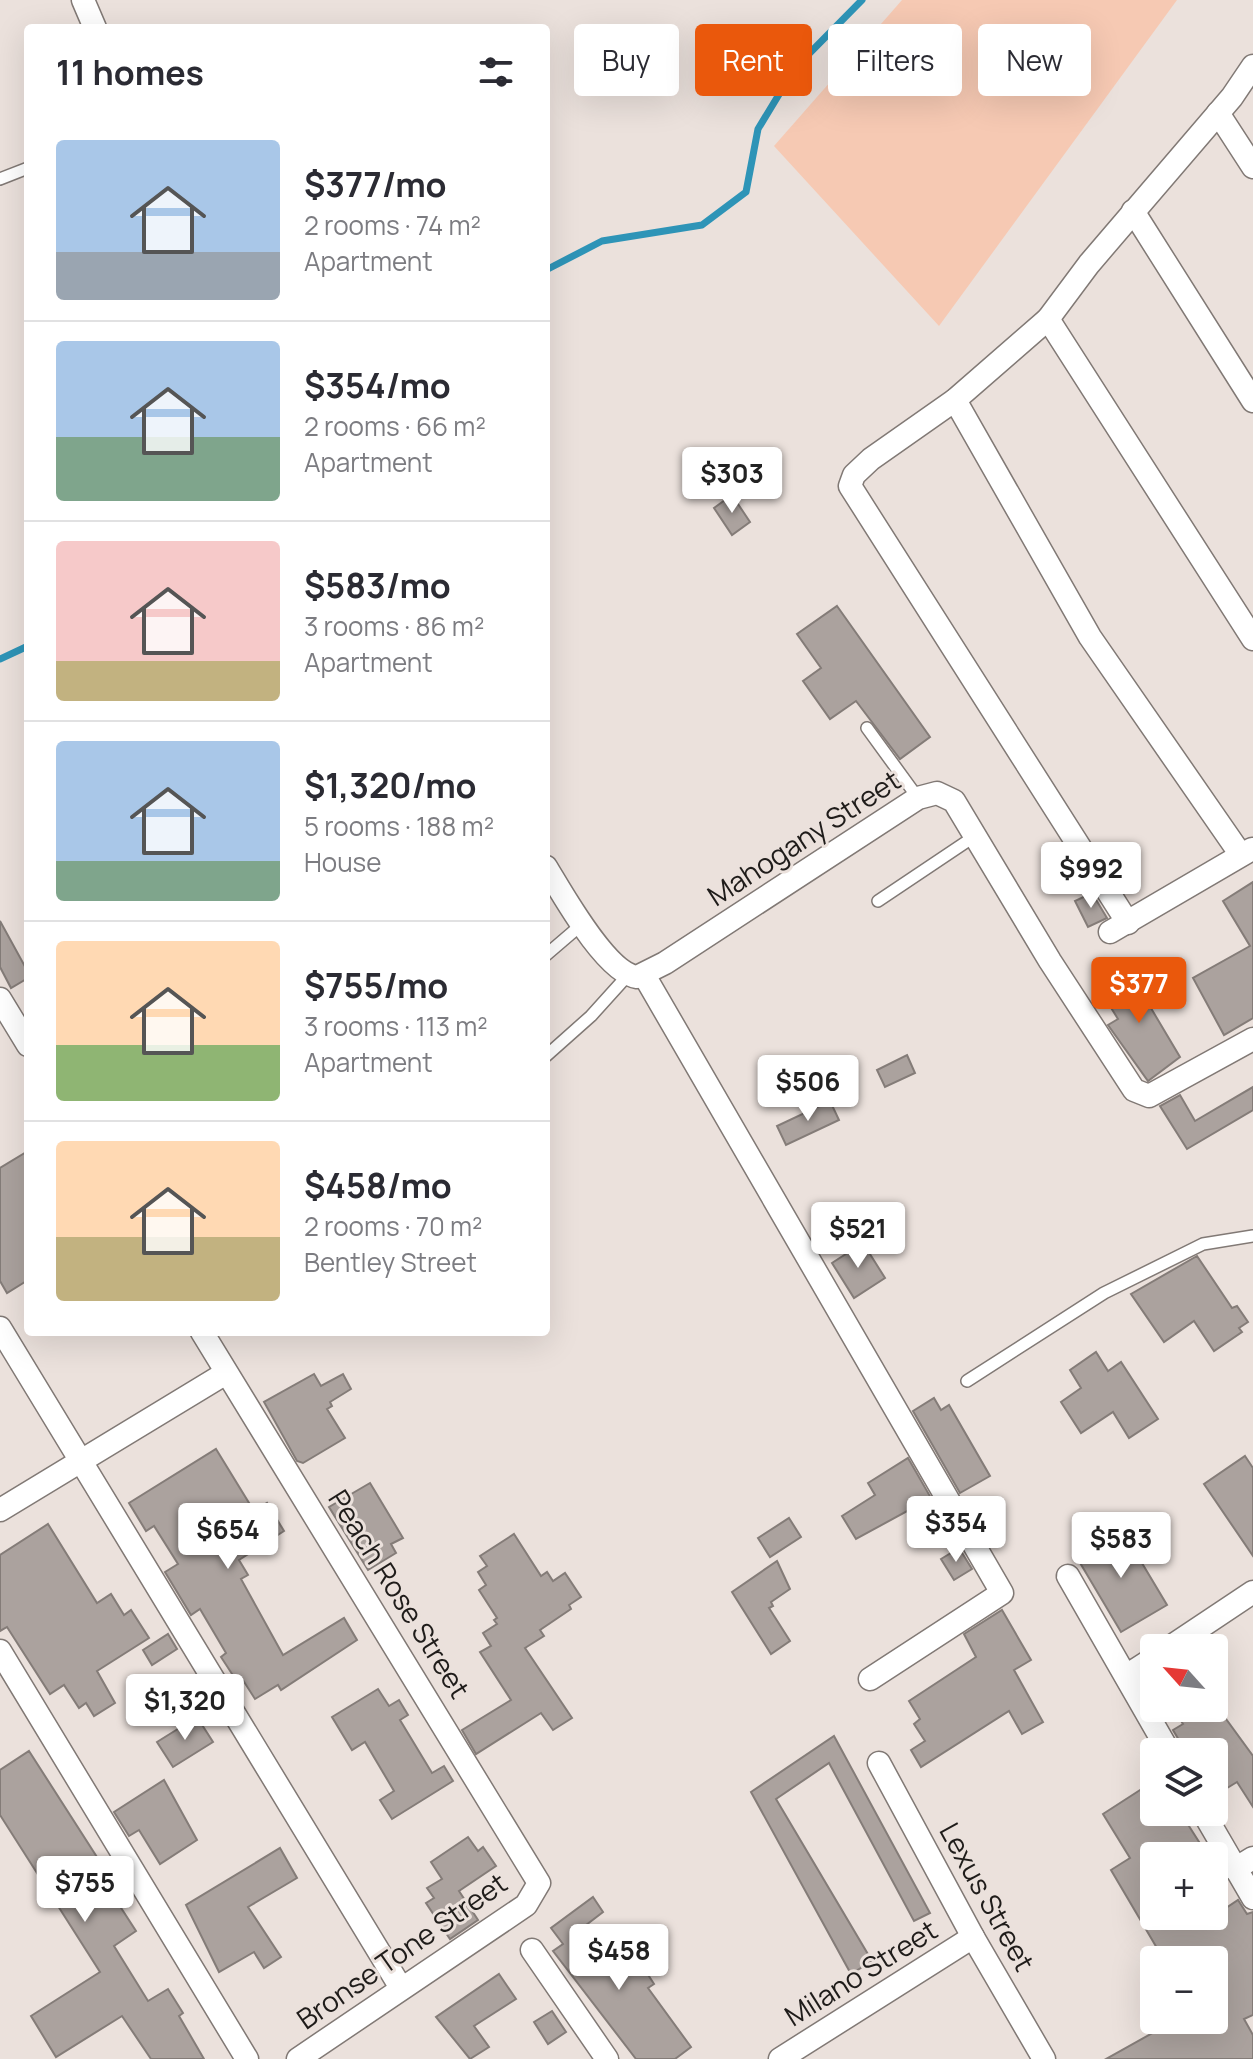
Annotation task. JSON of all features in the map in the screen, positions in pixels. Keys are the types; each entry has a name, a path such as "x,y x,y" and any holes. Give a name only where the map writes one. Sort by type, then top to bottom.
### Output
{"street":[{"path":"83,0 93,24"},
{"path":"955,400 1090,637 1247,852 1119,928 850,486 854,475 871,459 955,400 1048,319 1253,66"},
{"path":"1218,113 1253,167"},
{"path":"1133,211 1253,401"},
{"path":"1048,319 1253,639"},
{"name":"Mahogany Street","path":"636,975 918,798 937,793 954,801 1050,961 1134,1090 1149,1096 1250,1048"},
{"path":"550,874 581,925 636,975 1002,1593 870,1679"},
{"path":"0,999 24,1038"},
{"path":"0,1328 401,1988"},
{"name":"Peach Rose Street","path":"204,1336 536,1874 537,1890"},
{"path":"0,1510 226,1373"},
{"path":"1068,1576 1161,1738"},
{"path":"1190,1634 1253,1592"},
{"path":"0,1651 247,2059"},
{"path":"1126,1676 1140,1667"},
{"name":"Lexus Street","path":"879,1763 973,1937 1044,2059"},
{"path":"1214,1826 1244,1864 1253,1898"},
{"name":"Bronse Tone Street","path":"298,2059 526,1905 537,1890"},
{"name":"Milano Street","path":"780,2059 973,1937"},
{"path":"532,1950 607,2059"}],"lane":[{"path":"0,179 24,170"},
{"path":"867,728 918,798"},
{"path":"878,901 975,836"},
{"path":"550,952 581,925"},
{"path":"550,1052 636,975"},
{"path":"967,1381 1104,1293 1203,1244 1253,1236"}],"shaded area":[{"path":"902,0 1177,0 939,326 774,146 828,84 828,96 962,96 962,24 881,24"}],"building":[{"path":"732,495 750,522 732,535 714,508"},
{"path":"837,606 930,737 900,759 856,701 830,719 803,681 821,668 797,634"},
{"path":"1253,882 1253,1018 1224,1035 1193,978 1250,946 1223,901"},
{"path":"1092,893 1107,918 1088,927 1075,901"},
{"path":"0,921 24,965 24,980 11,988 0,967"},
{"path":"1141,966 1150,982 1139,988 1180,1057 1148,1081 1108,1025 1118,1019 1100,990"},
{"path":"907,1055 915,1073 885,1087 877,1070"},
{"path":"1253,1087 1253,1110 1187,1149 1160,1106 1180,1095 1195,1121"},
{"path":"830,1101 839,1120 786,1145 777,1126"},
{"path":"24,1153 24,1282 7,1293 0,1281 0,1168"},
{"path":"863,1243 885,1278 854,1298 832,1263"},
{"path":"1197,1256 1232,1308 1237,1306 1248,1322 1239,1328 1242,1332 1214,1351 1194,1321 1164,1342 1131,1294"},
{"path":"1096,1352 1108,1371 1121,1362 1158,1419 1129,1438 1113,1412 1081,1433 1061,1402 1081,1388 1070,1370"},
{"path":"314,1374 321,1386 343,1374 351,1389 330,1402 332,1406 327,1409 345,1438 303,1463 297,1461 264,1402"},
{"path":"934,1398 941,1410 949,1405 990,1476 960,1493 913,1411"},
{"path":"216,1449 254,1511 267,1503 284,1531 239,1560 248,1575 241,1579 283,1655 344,1618 357,1640 281,1690 278,1685 255,1699 241,1677 236,1680 221,1657 226,1653 200,1609 191,1615 165,1572 178,1564 154,1526 146,1531 129,1503"},
{"path":"1245,1456 1253,1468 1253,1556 1204,1484"},
{"path":"908,1458 931,1498 856,1539 842,1516 875,1495 868,1483"},
{"path":"370,1483 403,1538 391,1544 396,1553 368,1570 329,1507"},
{"path":"789,1518 801,1537 770,1557 758,1538"},
{"path":"48,1524 97,1603 111,1594 124,1615 131,1610 149,1638 97,1671 115,1703 94,1716 86,1703 79,1708 64,1685 50,1694 7,1627 0,1631 0,1555"},
{"path":"1121,1528 1167,1605 1121,1632 1076,1556"},
{"path":"514,1534 541,1576 547,1572 553,1581 565,1573 581,1597 569,1605 571,1609 540,1630 544,1636 525,1648 572,1718 553,1730 541,1713 476,1754 462,1730 511,1700 480,1652 491,1646 483,1633 497,1624 494,1620 497,1618 479,1590 486,1585 478,1572 487,1566 480,1556"},
{"path":"959,1548 972,1569 954,1580 941,1559"},
{"path":"777,1561 790,1589 771,1602 773,1606 769,1608 790,1641 771,1654 732,1592"},
{"path":"1002,1610 1031,1660 1014,1670 1043,1722 1022,1734 1009,1711 921,1767 911,1750 925,1741 914,1724 920,1719 909,1701 976,1657 964,1634"},
{"path":"168,1634 177,1649 152,1665 143,1650"},
{"path":"378,1689 389,1706 399,1700 408,1715 400,1720 432,1773 444,1766 453,1781 392,1819 380,1800 394,1791 365,1742 352,1750 332,1717"},
{"path":"197,1717 213,1742 173,1767 157,1742"},
{"path":"1228,1722 1253,1756 1253,1807 1237,1782 1228,1787 1228,1738 1178,1738 1173,1730 1183,1724"},
{"path":"834,1736 930,1913 914,1921 829,1763 776,1799 872,1961 851,1974 751,1792"},
{"path":"29,1751 120,1893 114,1897 136,1931 114,1946 148,2001 168,1989 183,2013 179,2016 204,2059 151,2059 122,2016 56,2057 31,2016 100,1972 0,1815 0,1770"},
{"path":"164,1780 197,1840 160,1864 139,1830 129,1836 114,1812"},
{"path":"1140,1790 1140,1826 1189,1826 1199,1842 1140,1842 1140,1919 1111,1870 1130,1858 1103,1814"},
{"path":"468,1837 478,1851 483,1847 496,1866 459,1891 478,1920 450,1939 426,1903 434,1898 427,1888 442,1879 431,1862"},
{"path":"280,1848 297,1878 248,1907 281,1957 264,1968 254,1952 219,1972 186,1905"},
{"path":"593,1897 603,1912 577,1932 603,1969 632,1950 654,1984 648,1988 691,2047 675,2059 636,2059 553,1951 563,1944 551,1928"},
{"path":"1238,1900 1247,1914 1253,1912 1253,2015 1244,2019 1253,2035 1253,2059 1106,2059 1151,2034 1228,2034 1228,1946 1156,1946 1146,1930 1228,1930 1228,1907"},
{"path":"499,1974 516,1999 474,2026 489,2047 470,2059 436,2017"},
{"path":"552,2011 566,2032 548,2044 534,2022"}],"waterway":[{"path":"550,268 602,241 702,225 746,192 758,129 795,68 862,0"},
{"path":"0,659 24,648"}]}
